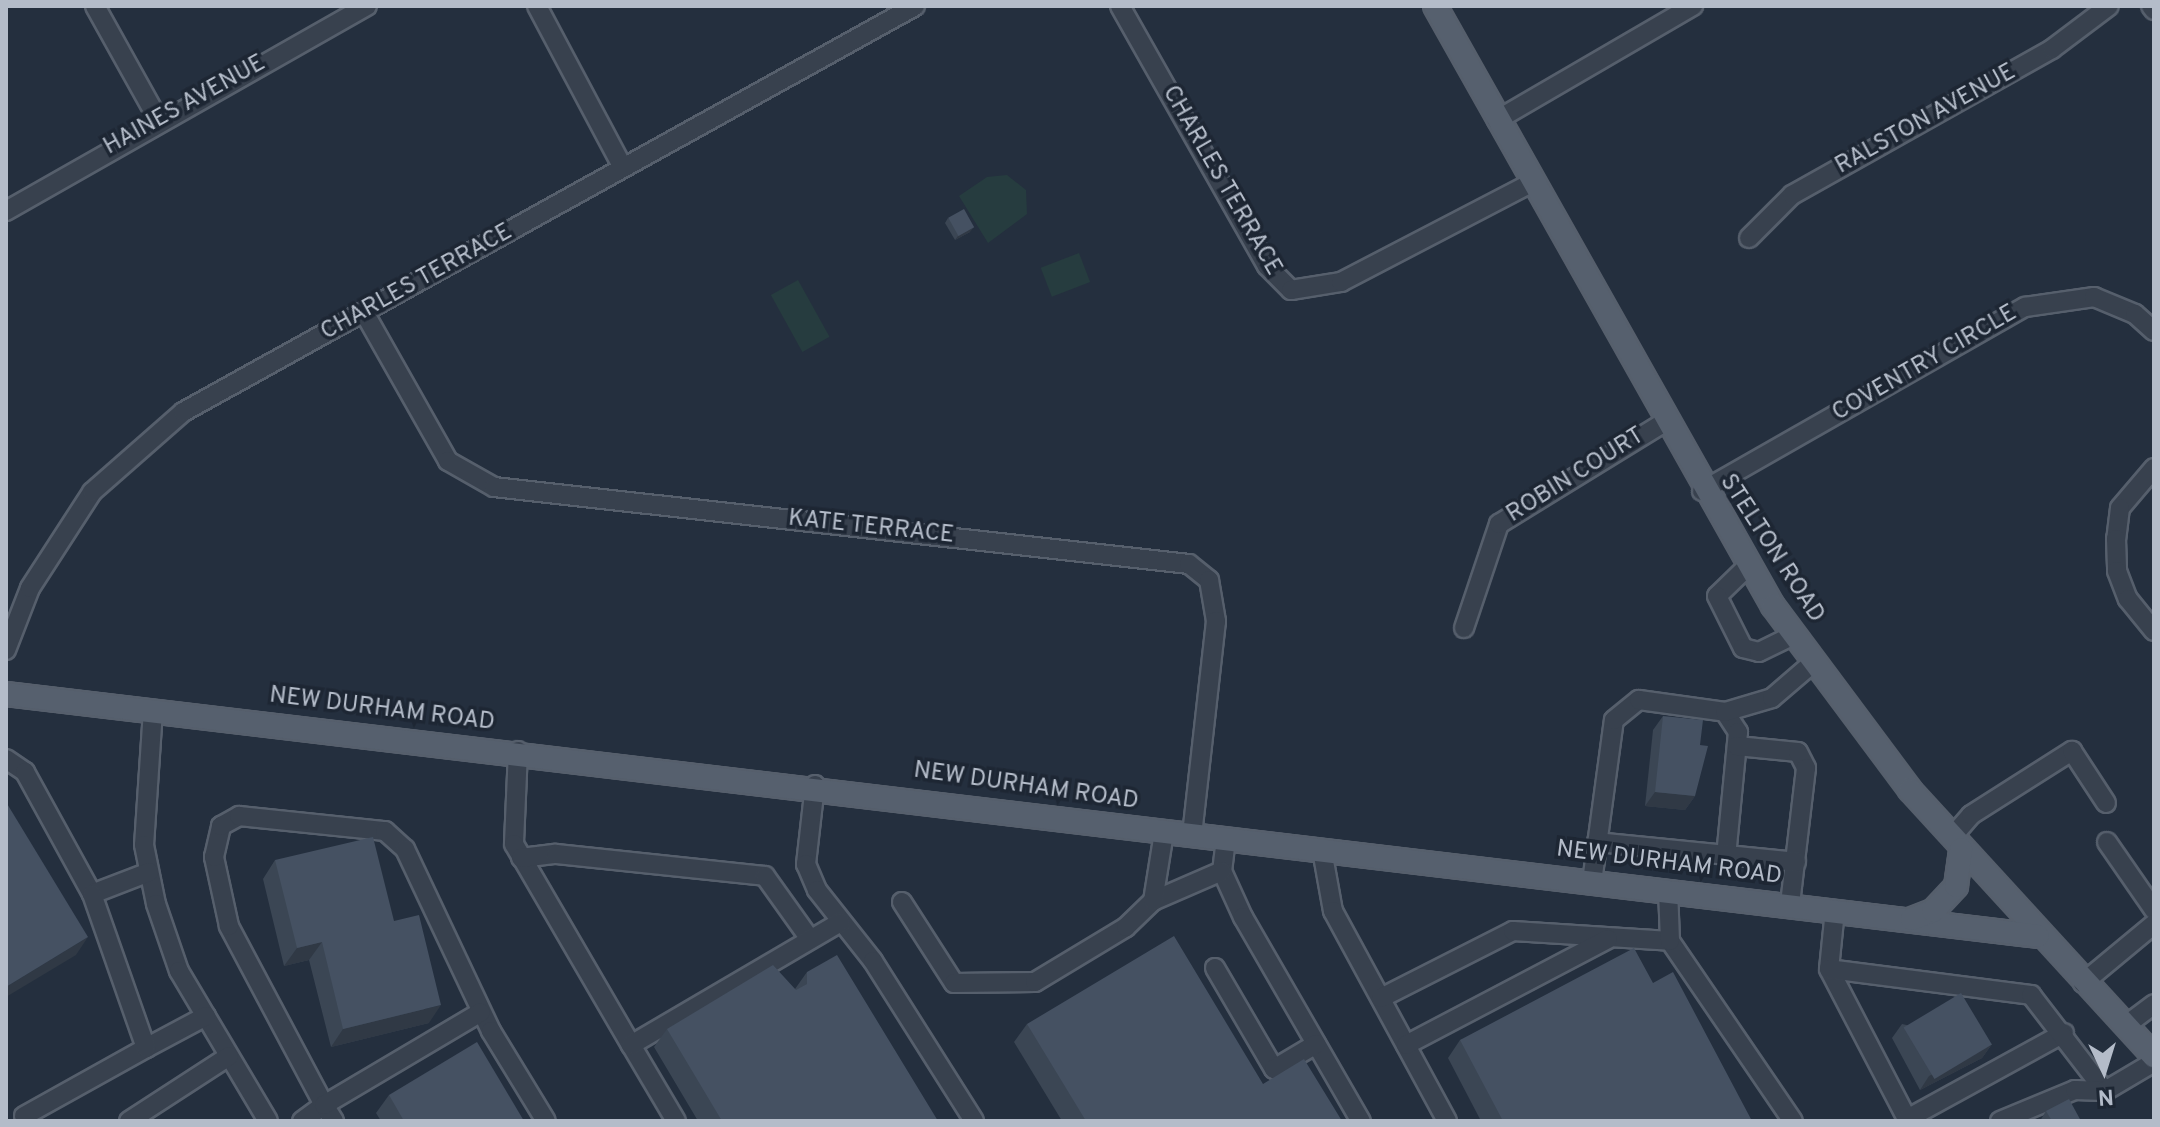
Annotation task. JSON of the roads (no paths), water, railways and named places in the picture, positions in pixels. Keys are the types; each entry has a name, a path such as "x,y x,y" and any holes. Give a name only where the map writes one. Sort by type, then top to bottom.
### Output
{"main road":[{"name":"STELTON ROAD","path":"1435,6 1529,184 1702,491 1794,635 1956,843 2038,936 2154,1056"},
{"name":"NEW DURHAM ROAD","path":"6,694 815,785 1164,832 1790,904 2038,936"},
{"path":"1912,919 1933,911 1956,886 1956,843"}],"street":[{"path":"95,6 159,121"},
{"name":"HAINES AVENUE","path":"6,211 159,121 367,6"},
{"path":"537,6 622,166"},
{"name":"CHARLES TERRACE","path":"6,650 56,542 125,456 183,412 365,314 622,166 915,6"},
{"name":"CHARLES TERRACE","path":"1120,6 1267,266 1291,290 1341,282 1529,184"},
{"path":"1497,120 1693,6"},
{"name":"RALSTON AVENUE","path":"1749,238 1792,195 2052,49 2109,6"},
{"name":"COVENTRY CIRCLE","path":"1702,491 2025,307 2094,297 2135,314 2154,331"},
{"name":"KATE TERRACE","path":"365,314 448,461 494,487 1189,564 1209,580 1216,621 1192,835"},
{"name":"ROBIN COURT","path":"1464,628 1486,544 1505,518 1665,422"},
{"path":"2154,468 2120,508 2116,539 2117,571 2128,599 2154,631"},
{"path":"1748,566 1717,596 1749,652 1794,635"},
{"path":"1592,882 1614,720 1639,700 1725,712 1772,698 1814,662"},
{"path":"153,710 144,845 149,872 179,971 268,1121"},
{"path":"1725,712 1738,732 1726,857"},
{"path":"1737,746 1798,752 1806,768 1790,904"},
{"path":"518,751 510,833 521,858 631,1045 677,1112"},
{"path":"1956,843 1971,815 2072,751 2106,803"},
{"path":"6,759 25,772 92,894 146,1048"},
{"path":"815,785 806,864 841,922 974,1121"},
{"path":"329,1113 229,926 214,857 221,826 239,816 385,831 405,849 481,1012 546,1121"},
{"path":"1153,901 1164,832"},
{"path":"1226,839 1222,871 1361,1121"},
{"path":"1597,842 1796,862"},
{"path":"2107,842 2154,910"},
{"path":"1322,850 1327,896 1447,1121"},
{"path":"521,858 556,854 765,876 810,939"},
{"path":"902,902 954,983 986,987 1035,982 1126,927 1153,901 1222,871"},
{"path":"92,894 149,872"},
{"path":"1668,890 1670,941 1793,1121"},
{"path":"1835,910 1829,969 1909,1120 2064,1033"},
{"path":"631,1045 841,922"},
{"path":"2083,983 2154,924"},
{"path":"1381,998 1513,931 1670,941"},
{"path":"1406,1045 1608,939"},
{"path":"764,965 777,986"},
{"path":"1215,968 1274,1069 1316,1044"},
{"path":"1829,969 2031,995 2064,1033 2105,1091"},
{"path":"2125,1026 2154,1004"},
{"path":"302,1121 329,1113 481,1012"},
{"path":"24,1116 206,1016"},
{"path":"129,1121 229,1056"},
{"path":"2000,1121 2075,1090 2105,1091 2154,1062"}]}
